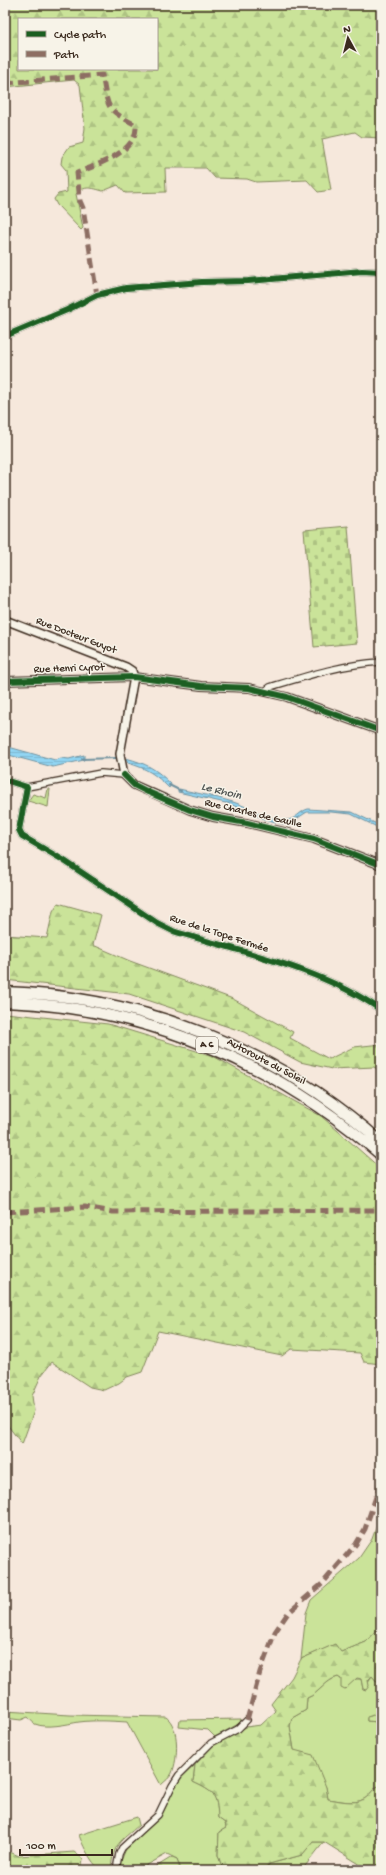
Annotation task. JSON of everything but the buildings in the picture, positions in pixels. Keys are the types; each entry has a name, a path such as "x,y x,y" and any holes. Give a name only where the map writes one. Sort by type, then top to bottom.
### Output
{"highway":[{"name":"Autoroute du Soleil","path":"5,992 58,996 111,1005 158,1017 204,1033 253,1055 300,1082 341,1109 381,1142"},
{"name":"Autoroute du Soleil","path":"5,1002 57,1006 104,1014 161,1029 206,1045 254,1067 305,1097 344,1124 381,1155"}],"street":[{"path":"5,336 67,310 97,295 126,288 202,282 248,281 362,271 381,272"},
{"name":"Rue Docteur Guyot","path":"5,620 126,667 132,671 134,677"},
{"path":"265,691 270,687 337,668 381,662"},
{"path":"5,780 27,787 96,774 124,775 120,754 134,677"},
{"name":"Rue Henri Cyrot","path":"5,681 134,677 202,686 249,688 287,697 381,731"},
{"name":"Rue Charles de Gaulle","path":"124,775 134,785 190,810 213,817 247,823 314,839 381,865"},
{"name":"Rue de la Tope Fermée","path":"27,787 19,830 22,836 63,860 156,923 173,931 295,968 338,985 356,994 381,1010"},
{"path":"116,1870 119,1854 122,1848 158,1815 172,1786 180,1775 211,1743 238,1729 247,1720"}],"green space":[{"path":"5,5 381,5 381,138 362,137 355,132 322,139 331,190 318,192 307,180 256,182 247,179 215,178 206,168 165,168 166,192 125,193 118,185 103,191 86,188 79,191 76,194 83,228 81,230 57,205 54,199 58,194 67,192 66,170 61,164 62,157 69,147 83,143 85,128 80,85 74,80 5,87"},
{"path":"348,526 357,643 314,647 304,530"},
{"path":"48,789 50,789 48,807 28,801 33,794 46,798"},
{"path":"58,903 101,915 93,945 130,961 233,999 293,1032 290,1038 329,1059 354,1047 381,1044 381,1071 374,1067 332,1069 300,1062 244,1032 129,994 5,980 5,935 47,938 53,911"},
{"path":"5,1013 108,1024 213,1056 321,1116 381,1169 381,1364 364,1362 360,1353 291,1349 282,1356 158,1331 142,1372 127,1377 119,1383 104,1390 90,1387 52,1362 41,1376 32,1396 34,1411 22,1444 5,1422"},
{"path":"381,1514 381,1626 366,1642 341,1652 334,1645 301,1659 306,1613 311,1600 359,1558 372,1539"},
{"path":"381,1626 381,1686 372,1676 368,1680 369,1686 366,1690 363,1689 361,1679 357,1678 345,1689 341,1687 341,1679 338,1677 333,1679 312,1696 307,1698 306,1710 292,1718 290,1726 294,1750 313,1755 326,1787 328,1799 351,1802 360,1801 366,1798 378,1786 381,1785 381,1870 369,1870 324,1842 313,1842 302,1855 269,1864 265,1870 223,1870 218,1855 219,1832 226,1828 225,1823 218,1818 217,1804 210,1791 193,1782 195,1765 215,1744 246,1727 261,1725 276,1711 271,1704 292,1677 301,1659 335,1644 341,1652 366,1642"},
{"path":"372,1676 381,1686 382,1702 380,1709 367,1718 367,1721 378,1722 375,1739 381,1739 381,1760 379,1759 378,1767 381,1770 381,1785 378,1786 366,1798 360,1801 351,1802 328,1799 326,1787 294,1750 290,1726 292,1718 306,1710 307,1698 312,1696 333,1679 338,1677 341,1679 361,1679 363,1689"},
{"path":"381,1708 381,1739 375,1739 378,1722 367,1721 367,1717 377,1714"},
{"path":"5,1711 70,1715 166,1717 171,1722 176,1735 176,1760 172,1773 161,1785 127,1722 91,1721 57,1726 45,1726 35,1724 28,1717 21,1720 5,1718"},
{"path":"241,1719 240,1723 215,1737 208,1730 179,1727 180,1720"},
{"path":"195,1765 193,1782 210,1791 217,1804 218,1818 225,1823 226,1828 219,1832 218,1855 223,1870 181,1870 177,1859 167,1854 138,1870 120,1870 120,1863 126,1849 161,1816 178,1781"},
{"path":"137,1817 139,1825 122,1840 116,1848 111,1870 103,1870 95,1865 88,1855 79,1835"},
{"path":"312,1842 324,1842 302,1870 265,1870 269,1864 302,1855"},
{"path":"5,1850 19,1856 74,1852 83,1859 82,1865 78,1870 5,1870"},
{"path":"172,1857 177,1859 181,1870 151,1870"}],"water":[{"path":"5,746 55,760 61,758 69,759 84,755 84,760 53,767 5,754"},
{"path":"126,758 140,762 155,770 171,784 169,788 151,772 128,763"},
{"path":"179,789 233,802 266,816 280,820 290,820 308,809 352,812 381,826 381,829 351,814 331,812 307,812 290,823 284,824 264,819 230,804 178,792"}],"waterway":[{"name":"Le Rhoin","path":"82,759 117,758"},
{"name":"Le Rhoin","path":"169,785 181,791"}],"marked path":[{"path":"5,83 102,75 107,101 113,111 136,125 135,134 131,143 124,150 105,161 77,173 80,201 83,208 97,295"},
{"path":"5,1212 85,1207 113,1212 381,1210"},
{"path":"247,1720 260,1672 275,1632 288,1613 322,1584 356,1544 365,1529 381,1482"}],"cycle path":[{"path":"5,336 67,310 97,295 126,288 202,282 248,281 362,271 381,272"},
{"path":"5,681 134,677 201,686 249,688 287,697 381,731"},
{"path":"124,775 134,785 190,810 213,817 247,823 314,839 381,865"},
{"path":"5,780 27,787 19,830 22,836 63,860 157,923 173,931 281,963 334,983 381,1010"}]}
